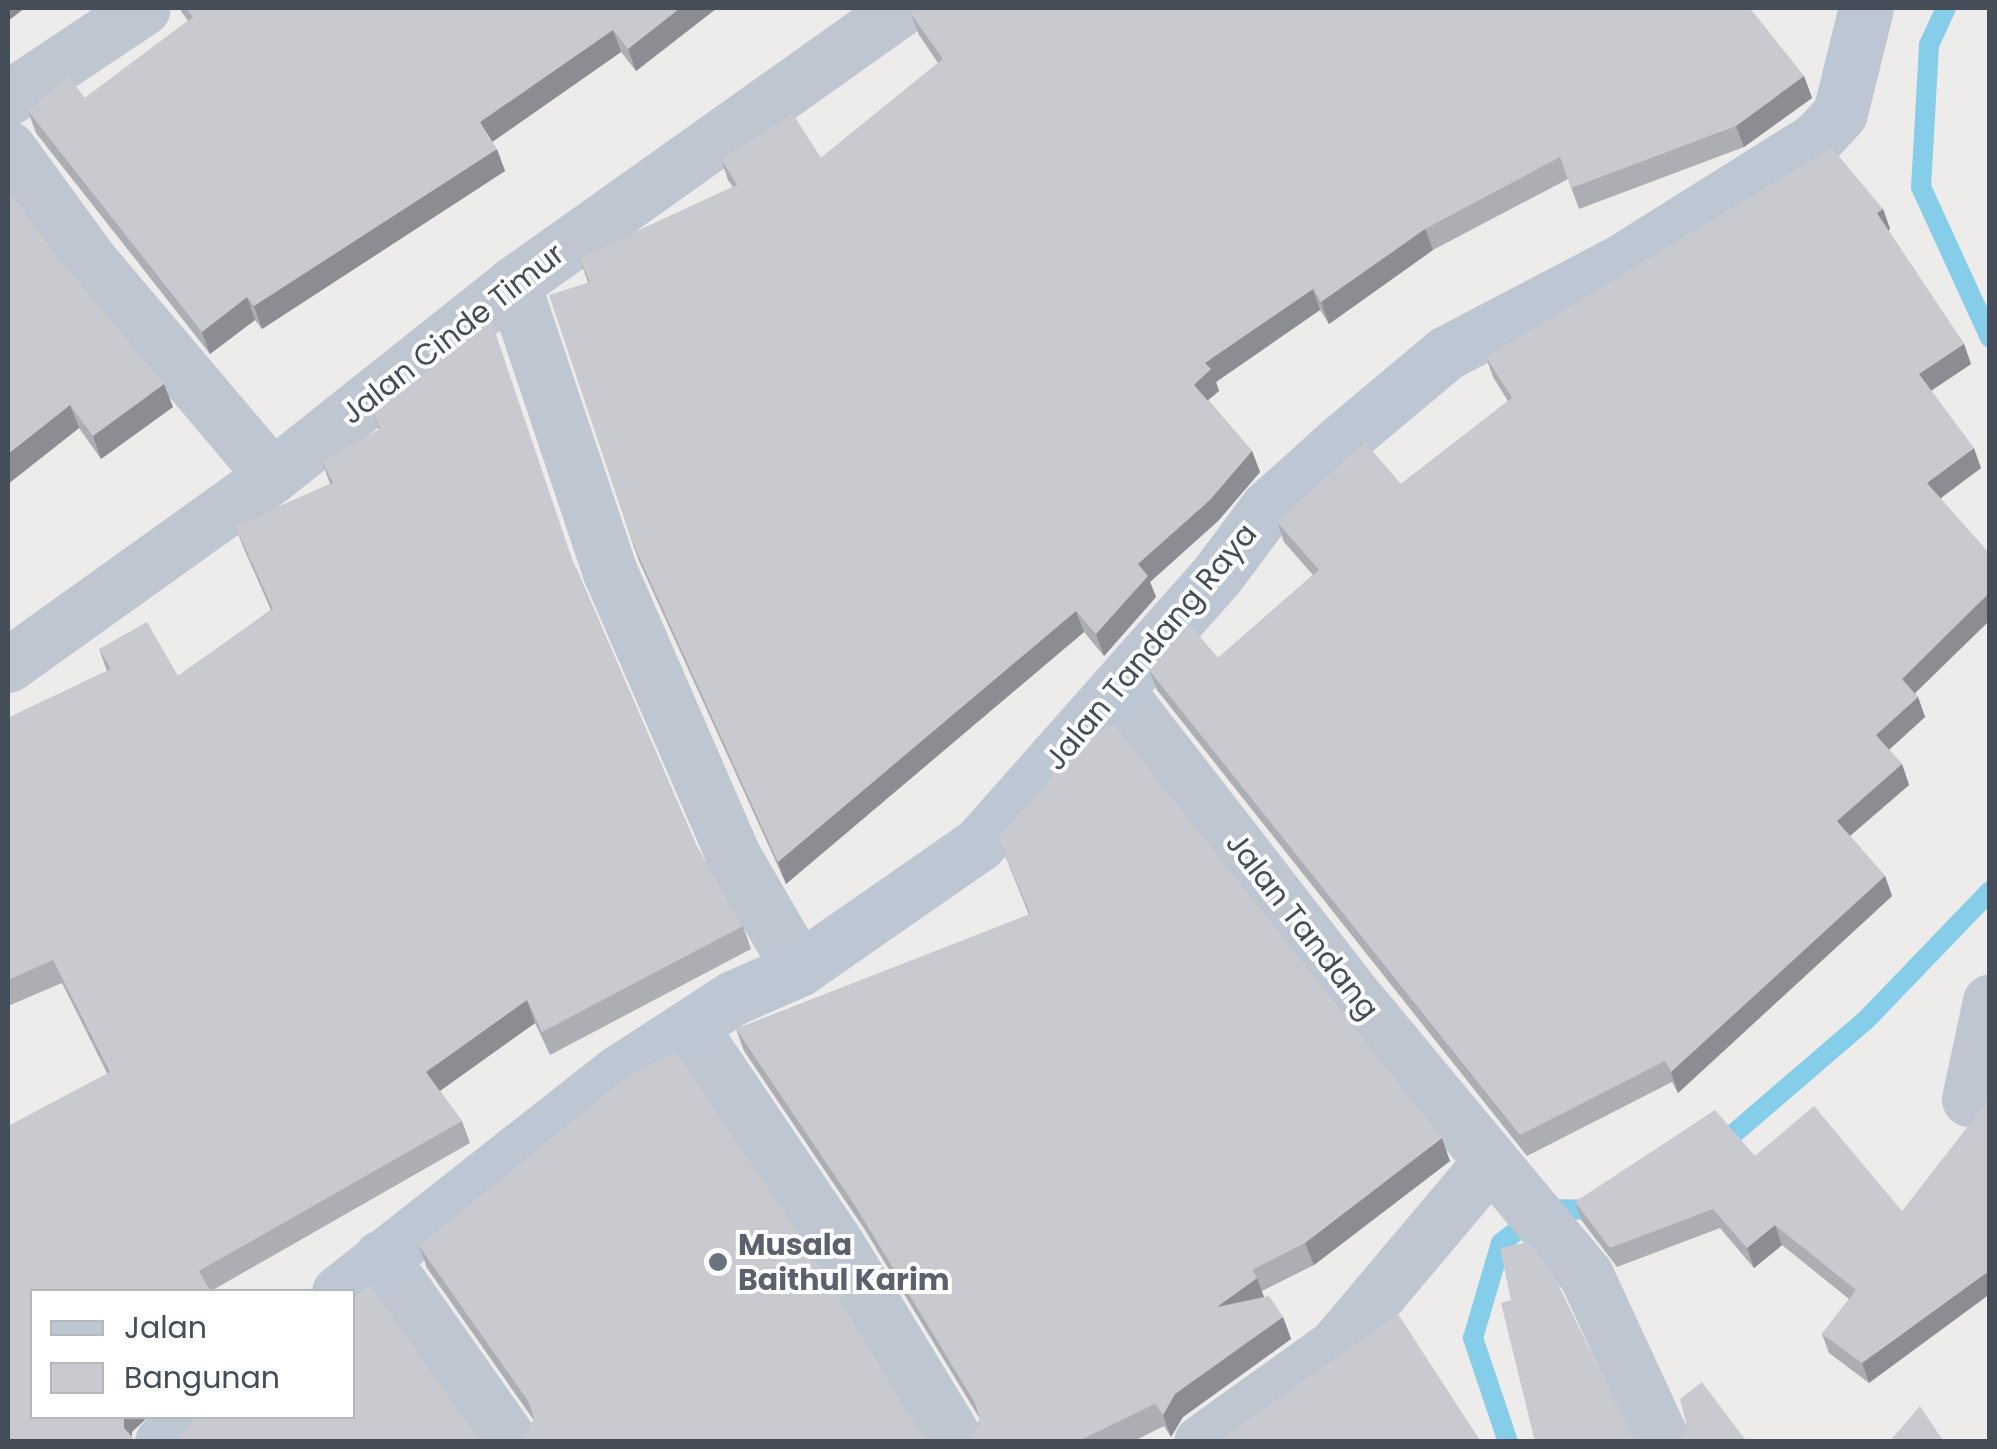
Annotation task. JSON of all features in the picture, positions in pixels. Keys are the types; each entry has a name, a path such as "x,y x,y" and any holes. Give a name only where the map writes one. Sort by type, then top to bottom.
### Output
{"street":[{"path":"8,98 143,8"},
{"name":"Jalan Cinde Timur","path":"8,666 272,476 513,284 901,8"},
{"name":"Jalan Tandang Raya","path":"343,1289 447,1212 562,1113 733,998 798,970 979,844 1116,689 1267,508 1446,353 1620,262 1816,139 1840,112 1866,8"},
{"path":"8,148 92,262 272,476"},
{"path":"513,284 610,572 734,858 798,970"},
{"name":"Jalan Tandang","path":"1116,689 1586,1275 1663,1442"},
{"path":"1968,1099 1990,1002"},
{"path":"691,1028 838,1246 957,1442"},
{"path":"1201,1442 1335,1346 1506,1178"},
{"path":"382,1257 511,1442"},
{"path":"162,1442 186,1419"}],"building":[{"path":"186,8 680,8 628,49 613,30 480,122 497,149 254,306 247,297 202,332 28,111 68,76 85,98 193,17"},
{"path":"920,8 1750,8 1804,76 1736,126 1571,188 1560,157 1425,229 1321,302 1313,289 1205,363 1211,369 1194,385 1252,451 1210,500 1138,564 1148,576 1096,634 1076,611 778,862 631,539 549,295 590,282 579,258 737,185 721,159 793,114 821,158 943,59 911,14"},
{"path":"1832,148 1883,209 1877,213 1964,344 1919,374 1974,448 1927,483 1990,554 1990,592 1902,679 1918,697 1876,735 1902,764 1837,821 1885,876 1671,1072 1665,1061 1520,1135 1149,670 1190,625 1218,658 1319,570 1277,522 1365,442 1401,484 1512,398 1486,357"},
{"path":"8,189 60,260 164,384 93,436 70,405 8,454"},
{"path":"489,314 573,562 697,847 743,926 542,1032 527,1000 426,1072 462,1121 199,1271 209,1289 30,1289 30,1419 124,1419 124,1428 137,1442 8,1442 8,1126 110,1072 53,960 8,980 8,718 111,669 99,649 147,622 178,676 273,609 235,526 333,483 322,461 380,429 371,408 431,370 428,362"},
{"path":"1114,725 1442,1138 1305,1243 1252,1270 1257,1278 1217,1307 1269,1296 1283,1317 1175,1394 1163,1415 1155,1404 1076,1442 968,1442 980,1420 975,1403 856,1207 736,1029 1030,914 998,838 1085,740"},
{"path":"676,1052 803,1240 922,1436 932,1442 523,1442 534,1418 528,1401 419,1246 629,1075"},
{"path":"1990,1098 1990,1270 1862,1363 1822,1334 1856,1290 1775,1225 1747,1248 1713,1209 1610,1248 1575,1202 1715,1110 1755,1156 1814,1106 1902,1211"},
{"path":"1528,1242 1551,1270 1635,1442 1535,1442 1501,1303 1511,1300 1500,1248"},
{"path":"370,1285 478,1438 485,1442 176,1442 195,1419 355,1419 355,1297"},
{"path":"1398,1314 1481,1442 1217,1442"},
{"path":"1702,1382 1747,1442 1675,1442 1686,1422 1680,1399"},
{"path":"1920,1406 1944,1442 1889,1442"}],"waterway":[{"path":"1946,8 1929,45 1921,187 1990,338"},
{"path":"1717,1148 1866,1020 1990,891"},
{"path":"1508,1442 1473,1338 1501,1243 1545,1209 1604,1210"}],"place":[{"name":"Musala Baithul Karim","path":"718,1262"}]}
